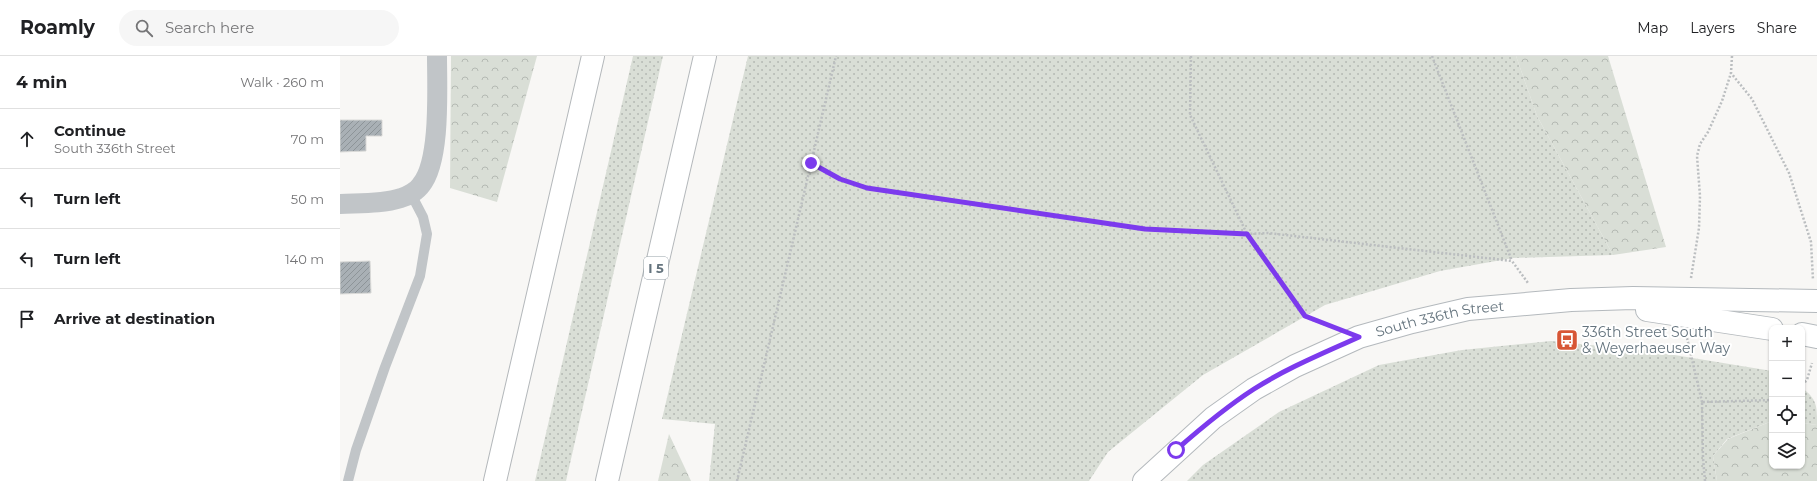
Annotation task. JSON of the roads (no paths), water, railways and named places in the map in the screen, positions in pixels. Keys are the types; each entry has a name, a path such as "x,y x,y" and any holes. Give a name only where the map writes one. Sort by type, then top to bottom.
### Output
{"main road":[{"path":"495,481 593,56"},
{"name":"I 5","path":"606,481 705,56"},
{"name":"South 336th Street","path":"1144,481 1213,418 1254,389 1295,366 1359,337 1412,322 1468,309 1542,303 1633,298 1815,294"},
{"name":"South 336th Street","path":"1542,303 1593,304 1769,329"},
{"path":"1805,335 1817,337"}],"street":[{"path":"340,204 380,202 401,198 416,189 427,173 434,143 437,56"}],"lane":[{"path":"348,481 356,450 385,367 420,276 427,234 416,189"}],"place":[{"name":"336th Street South & Weyerhaeuser Way","path":"1567,340"}]}
